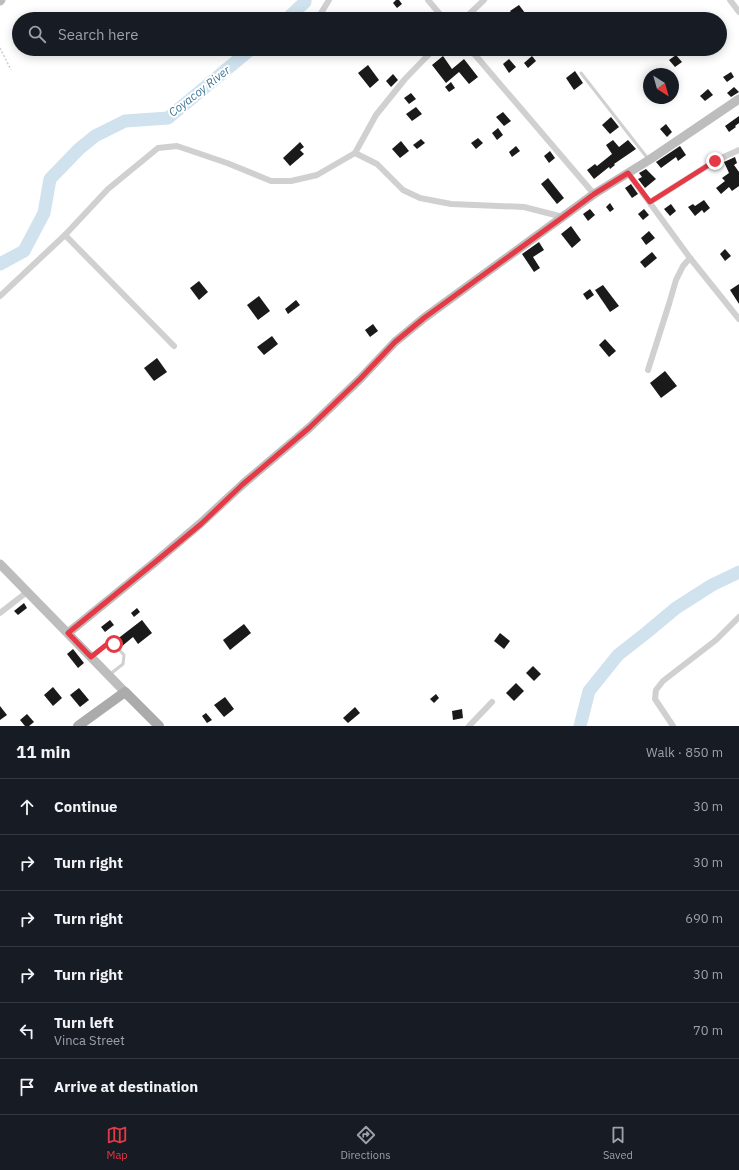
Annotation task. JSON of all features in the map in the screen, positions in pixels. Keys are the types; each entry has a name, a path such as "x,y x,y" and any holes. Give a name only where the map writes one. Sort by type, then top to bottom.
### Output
{"main road":[{"path":"78,726 125,692 159,726"}],"street":[{"path":"322,12 329,0"},
{"path":"428,0 438,12"},
{"path":"471,12 484,0"},
{"path":"730,0 739,12"},
{"path":"0,296 65,235 108,189 158,148 177,146 271,181 291,181 317,175 355,153 376,115 405,79 427,56"},
{"path":"476,56 594,194"},
{"path":"68,633 195,528 243,484 309,428 360,379 395,342 424,318 594,194 649,160 739,99"},
{"path":"650,202 715,161 739,150"},
{"path":"355,153 378,164 403,190 420,198 451,204 524,207 563,217"},
{"path":"628,173 690,258 739,319"},
{"path":"65,235 174,346"},
{"path":"648,370 676,280 690,258"},
{"path":"0,564 125,692"},
{"path":"0,613 27,592"},
{"path":"673,726 656,700 656,690 662,681 716,640 739,617"},
{"path":"468,726 492,702"}],"lane":[{"path":"581,73 649,160"},
{"path":"91,657 106,645 114,644 124,655 123,664 108,675"}],"path":[{"path":"0,48 11,70"}],"building":[{"path":"396,0 399,0 402,4 397,8 393,3"},
{"path":"519,5 524,12 511,12 510,11"},
{"path":"443,56 452,69 464,59 478,77 469,84 459,72 446,83 432,65"},
{"path":"532,56 536,61 528,68 524,63"},
{"path":"677,56 682,62 675,67 669,60"},
{"path":"509,59 516,67 509,73 503,64"},
{"path":"368,65 379,80 370,88 358,73"},
{"path":"575,71 583,83 574,90 566,78"},
{"path":"731,72 734,77 727,82 723,77"},
{"path":"393,74 398,80 391,87 386,81"},
{"path":"451,82 455,88 449,92 445,87"},
{"path":"734,87 739,92 731,97 727,93"},
{"path":"708,89 713,95 705,101 700,96"},
{"path":"411,93 416,99 409,104 404,98"},
{"path":"416,107 422,114 412,121 406,114"},
{"path":"503,112 511,121 504,126 496,117"},
{"path":"739,116 739,123 729,132 725,126"},
{"path":"611,117 619,127 610,134 602,125"},
{"path":"666,124 672,132 667,137 660,129"},
{"path":"498,128 503,135 497,140 492,133"},
{"path":"478,138 483,143 476,149 471,143"},
{"path":"421,139 425,143 417,149 413,145"},
{"path":"613,140 619,147 628,140 636,149 594,179 587,170 595,164 597,166 612,154 606,145"},
{"path":"401,141 409,151 400,158 392,149"},
{"path":"300,142 304,147 300,150 304,154 290,166 283,158"},
{"path":"516,146 520,151 512,157 509,152"},
{"path":"680,146 686,155 678,161 676,157 661,168 656,162"},
{"path":"550,151 555,158 549,163 544,156"},
{"path":"735,157 737,163 734,165 739,172 739,186 732,191 729,187 721,194 716,188 725,181 722,178 729,173 724,162"},
{"path":"646,169 656,179 645,188 638,179 642,177 639,173"},
{"path":"548,178 564,198 557,204 541,184"},
{"path":"631,184 638,194 632,198 625,188"},
{"path":"704,200 710,208 704,213 702,210 695,216 688,207 693,204 695,206"},
{"path":"610,203 614,209 610,212 606,207"},
{"path":"671,204 676,211 670,216 664,209"},
{"path":"590,209 595,215 588,221 583,214"},
{"path":"644,209 649,215 643,220 638,214"},
{"path":"571,226 581,240 572,248 561,234"},
{"path":"649,231 655,238 646,245 641,238"},
{"path":"539,242 544,250 533,257 540,268 534,272 522,254"},
{"path":"725,249 731,256 725,261 720,254"},
{"path":"652,252 657,258 645,268 640,262"},
{"path":"199,281 208,292 199,300 190,288"},
{"path":"739,284 739,304 730,290"},
{"path":"603,285 619,306 610,312 595,290"},
{"path":"590,289 594,295 587,300 583,294"},
{"path":"259,296 270,311 258,320 247,305"},
{"path":"296,300 300,305 288,314 285,309"},
{"path":"373,324 378,331 370,337 365,330"},
{"path":"272,336 278,344 264,355 257,347"},
{"path":"605,339 616,351 609,357 599,345"},
{"path":"157,358 167,372 154,381 144,368"},
{"path":"665,371 677,386 661,398 650,383"},
{"path":"24,603 27,608 18,615 14,611"},
{"path":"137,608 140,612 134,617 131,613"},
{"path":"110,620 114,625 105,632 101,627"},
{"path":"142,620 152,633 138,644 133,637 121,647 116,640"},
{"path":"244,624 251,633 230,650 223,640"},
{"path":"500,633 510,641 504,649 494,641"},
{"path":"73,649 84,663 78,668 67,654"},
{"path":"533,666 541,674 534,681 526,673"},
{"path":"516,683 524,691 514,701 506,693"},
{"path":"53,687 62,698 53,706 44,695"},
{"path":"79,688 89,700 80,707 70,695"},
{"path":"436,694 439,698 434,703 430,699"},
{"path":"225,697 234,709 224,717 214,705"},
{"path":"0,706 7,715 0,720"},
{"path":"355,707 360,713 348,723 343,718"},
{"path":"462,709 463,718 453,720 452,711"},
{"path":"206,713 212,720 207,723 202,716"},
{"path":"27,714 34,722 29,726 25,726 20,720"}],"waterway":[{"name":"Coyacoy River","path":"294,12 305,2 305,0"},
{"name":"Coyacoy River","path":"0,264 24,251 44,213 50,179 79,149 95,136 125,121 168,118 243,56"},
{"path":"580,726 589,691 618,655 676,608 712,585 739,572"}],"route":[{"path":"114,644 106,645 91,657 68,633 201,524 243,484 309,428 360,379 395,342 424,318 594,194 628,173 650,202 715,161"}]}
